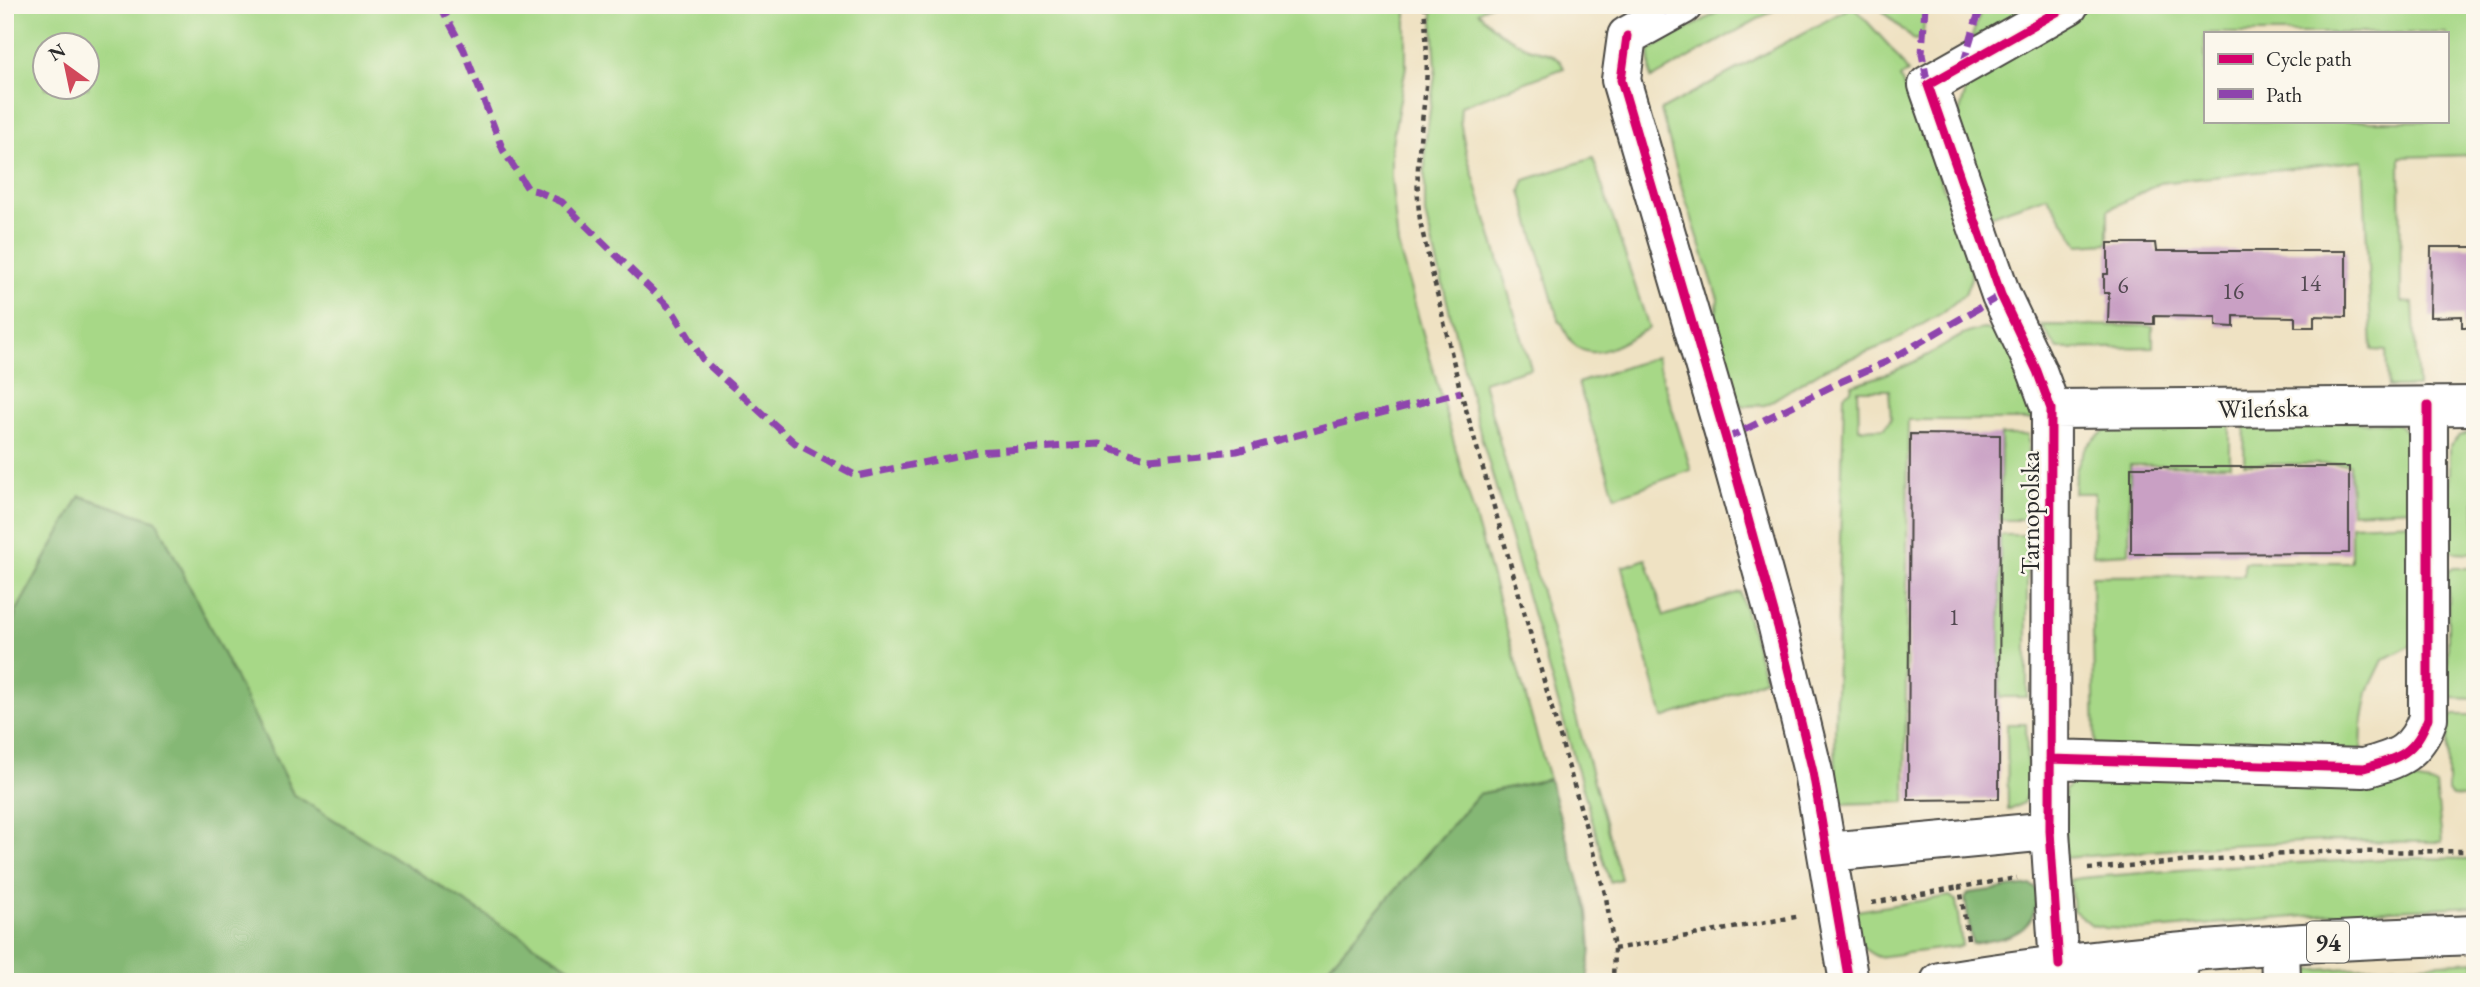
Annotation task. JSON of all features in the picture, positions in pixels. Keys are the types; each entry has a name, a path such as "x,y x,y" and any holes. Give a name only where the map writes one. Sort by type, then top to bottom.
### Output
{"street":[{"path":"1683,5 1627,36 1621,80 1779,628 1813,772 1849,982"},
{"name":"Tarnopolska","path":"2059,965 2050,831 2051,410 2037,371 2001,295 1928,85 2069,5"},
{"path":"2050,759 2364,768 2396,759 2410,749 2422,736 2428,718 2428,406"},
{"name":"Wileńska","path":"2051,410 2475,407"},
{"path":"1828,852 2050,831"},
{"name":"94","path":"1957,979 2059,965 2177,967 2281,963 2475,934"}],"path":[{"path":"1424,5 1426,84 1417,166 1421,226 1483,473 1606,897 1614,949 1613,982"},
{"path":"1614,949 2053,873 2311,852 2475,851"},
{"path":"1957,979 1960,887"}],"green space":[{"path":"5,5 1406,5 1406,66 1391,149 1398,245 1549,779 1479,794 1328,967 1248,982 593,982 293,794 157,521 80,496 16,612 5,671"},
{"path":"1432,5 1490,5 1478,12 1499,32 1528,48 1550,54 1560,61 1564,68 1461,106 1460,121 1466,152 1531,368 1483,382 1621,879 1610,882 1481,436 1425,214 1425,145 1436,68"},
{"path":"1731,5 1783,5 1651,79 1649,50"},
{"path":"1876,5 1925,5 1923,36 1913,39"},
{"path":"1983,5 2040,5 1971,39"},
{"path":"2088,5 2475,5 2475,155 2400,157 2401,302 2413,303 2418,387 2388,387 2386,351 2372,350 2363,160 2160,183 2108,210 2108,243 2079,245 2047,196 1986,217 1958,117 1967,87 1974,75"},
{"path":"1853,6 1891,48 1908,72 1900,77 1971,258 1971,278 1965,294 1942,313 1890,343 1824,369 1765,405 1744,406 1732,397 1705,336 1717,309 1718,299 1680,182 1661,110"},
{"path":"1593,158 1649,328 1612,348 1589,352 1579,348 1570,339 1559,322 1521,191 1525,180"},
{"path":"2041,325 2153,326 2153,347 2058,349"},
{"path":"1976,330 2000,333 2007,338 2035,420 1908,420 1905,802 1836,804 1835,729 1844,395 1851,390 1852,385 1907,365","holes":["1858,390 1889,390 1891,419 1884,428 1859,429"]},
{"path":"1656,357 1691,470 1615,497 1578,383"},
{"path":"2245,419 2394,423 2405,430 2411,439 2415,509 2351,512 2350,464 2244,464"},
{"path":"2230,421 2230,465 2130,465 2129,553 2093,555 2094,493 2074,493 2079,460 2090,443 2118,425"},
{"path":"2475,430 2475,553 2453,552 2449,547 2450,446 2459,436"},
{"path":"2001,435 2028,435 2028,520 2000,520"},
{"path":"80,496 157,521 293,794 593,982 5,982 5,671 16,612"},
{"path":"2416,522 2416,643 2383,660 2368,691 2362,725 2361,753 2095,750 2092,576 2244,575 2244,562 2351,562 2351,525"},
{"path":"2000,535 2027,535 2027,697 2000,697"},
{"path":"1646,559 1664,616 1740,592 1765,679 1663,718 1622,567"},
{"path":"2454,568 2475,568 2475,699 2452,698 2448,695 2448,571"},
{"path":"2454,715 2475,715 2475,798 2452,796 2448,792 2448,719"},
{"path":"2007,724 2026,724 2028,793 2023,803 2010,810 2008,810"},
{"path":"2390,774 2436,785 2442,842 2329,841 2227,845 2064,858 2064,792 2072,782 2084,775"},
{"path":"1549,779 1588,912 1591,949 1587,982 1248,982 1328,967 1479,794"},
{"path":"2411,858 2475,859 2475,906 2353,912 2143,930 2092,925 2073,910 2070,880 2080,878 2229,866"},
{"path":"2031,885 2037,890 2036,905 2026,925 2008,936 1972,944 1965,899 1969,893"},
{"path":"1950,896 1956,901 1962,946 1878,957 1864,949 1857,939 1850,912"},
{"path":"2475,961 2475,970 2296,980 2299,971"}],"building":[{"path":"2108,243 2155,243 2156,251 2346,251 2346,317 2314,316 2314,327 2295,327 2295,317 2234,316 2234,327 2216,326 2216,317 2154,316 2154,324 2108,323 2109,293 2104,293 2104,274 2108,274"},
{"path":"2431,247 2475,247 2475,327 2462,327 2462,316 2430,317"},
{"path":"1910,434 2000,435 1999,799 1908,800"},
{"path":"2131,467 2349,467 2349,553 2131,554"}],"marked path":[{"path":"440,5 464,50 503,150 528,189 562,202 672,310 703,360 795,443 857,476 976,452 1100,444 1148,459 1237,451 1461,392"},
{"path":"1663,5 1668,13"},
{"path":"1925,5 1922,54 1928,85"},
{"path":"1963,65 1983,5"},
{"path":"1726,439 1886,362 2001,295"}],"cycle path":[{"path":"2059,965 2050,831 2051,409 2037,371 2001,295 1928,85 2069,5"},
{"path":"1627,36 1621,80 1778,627 1813,772 1849,982"},
{"path":"2050,759 2364,768 2396,757 2411,747 2428,718 2428,406"}]}
